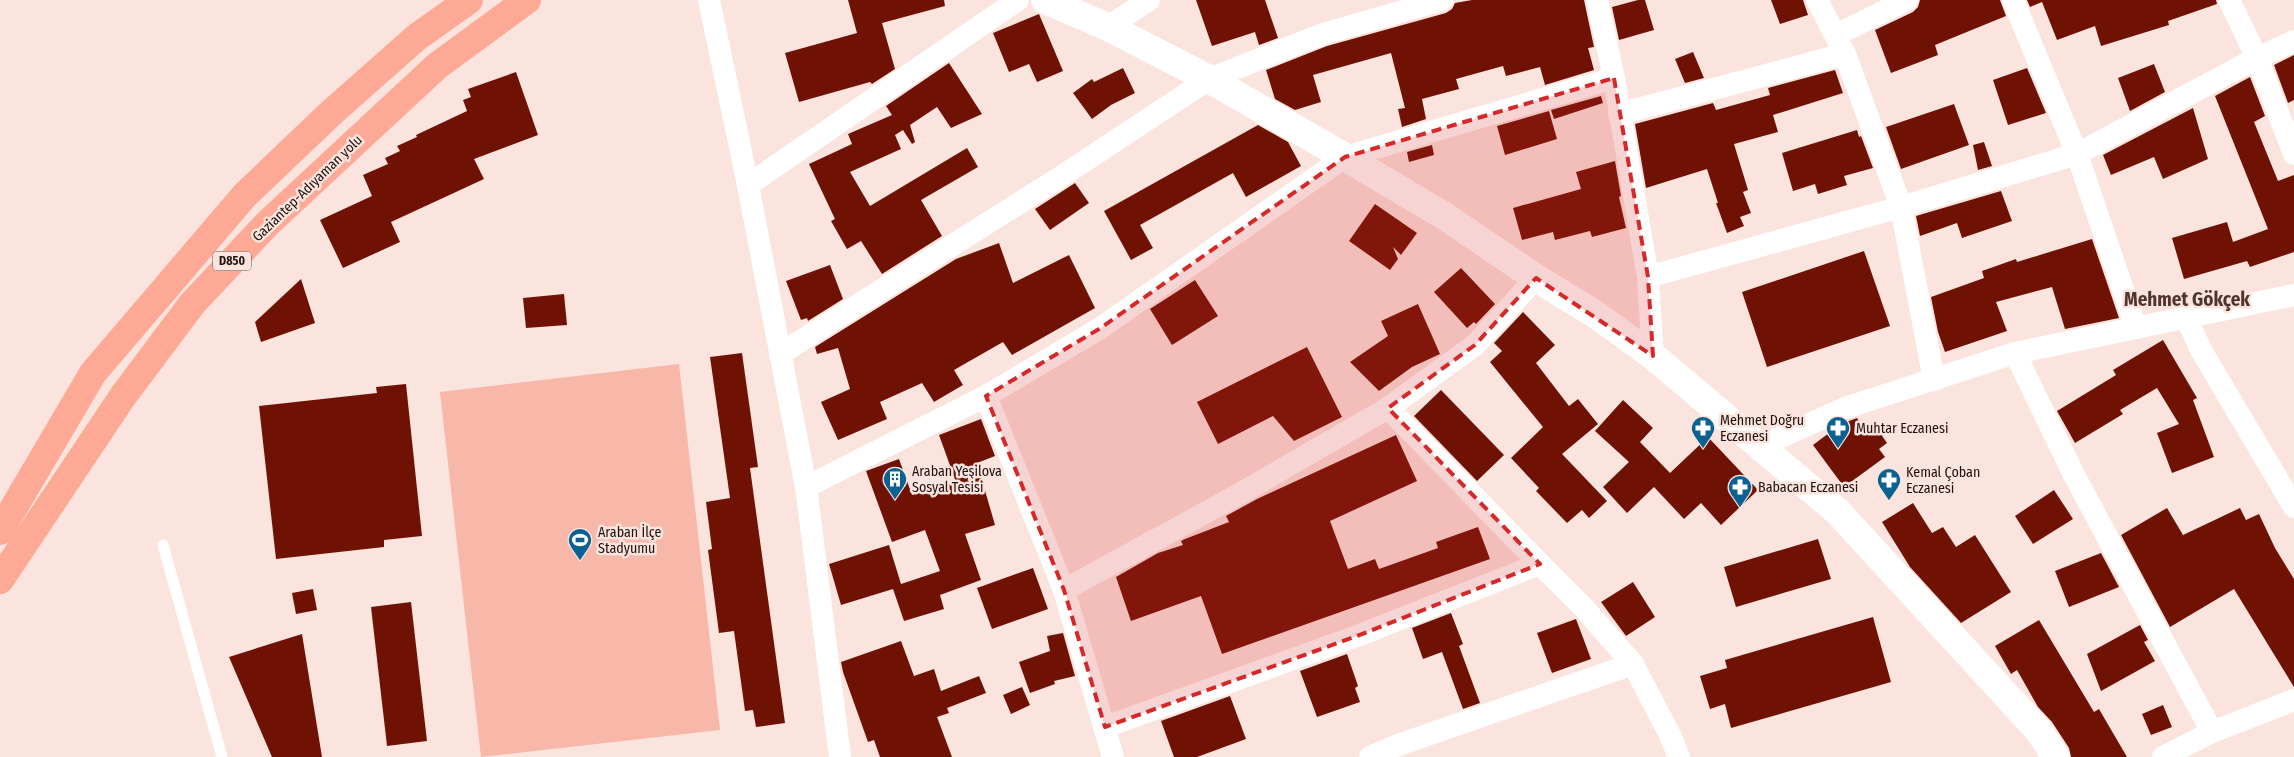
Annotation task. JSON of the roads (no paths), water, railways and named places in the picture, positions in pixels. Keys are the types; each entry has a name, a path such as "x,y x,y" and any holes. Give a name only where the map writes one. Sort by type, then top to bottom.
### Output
{"highway":[{"name":"D850","path":"0,531 93,373 245,195 331,113 417,37 469,0"},
{"name":"Gaziantep-Adıyaman yolu","path":"0,580 123,396 192,304 268,224 437,66 527,0"}],"street":[{"path":"709,0 748,186 806,488 840,757"},
{"path":"748,186 1018,0"},
{"path":"1046,0 1108,27 1209,79 1344,157 1446,217 1536,278 1595,314 1653,356 1838,512 2039,731 2056,757"},
{"path":"1108,27 1149,0"},
{"path":"780,354 1050,183 1209,79 1323,34 1442,0"},
{"path":"1597,0 1614,78 1648,277 1653,356"},
{"path":"1817,0 1841,45 1901,207 1934,380"},
{"path":"1620,114 1841,45 1907,0"},
{"path":"2013,0 2076,154 2136,328"},
{"path":"2229,0 2257,58 2294,154"},
{"path":"1648,277 1901,207 2076,154 2257,58 2294,41"},
{"path":"806,488 986,396 1099,329 1344,157 1614,78"},
{"path":"1064,590 1236,496 1388,408 1475,345 1536,278"},
{"path":"1762,446 1845,408 2015,353 2294,295"},
{"path":"2186,317 2201,350 2294,508"},
{"path":"2015,353 2074,475 2212,732"},
{"path":"986,396 1064,590 1113,757"},
{"path":"1388,408 1583,606 1633,664 1670,735 1679,757"},
{"path":"1105,727 1357,636 1540,564"},
{"path":"1370,757 1401,744 1633,664"},
{"path":"2163,757 2212,732 2294,700"}],"lane":[{"path":"163,545 222,757"}],"place":[{"name":"Mehmet Doğru Eczanesi","path":"1703,449"},
{"name":"Muhtar Eczanesi","path":"1838,449"},
{"name":"Araban Yeşilova Sosyal Tesisi","path":"895,500"},
{"name":"Kemal Çoban Eczanesi","path":"1889,501"},
{"name":"Babacan Eczanesi","path":"1740,508"},
{"name":"Araban İlçe Stadyumu","path":"580,561"}],"district":[{"name":"Mehmet Gökçek","path":"2187,299"}]}
